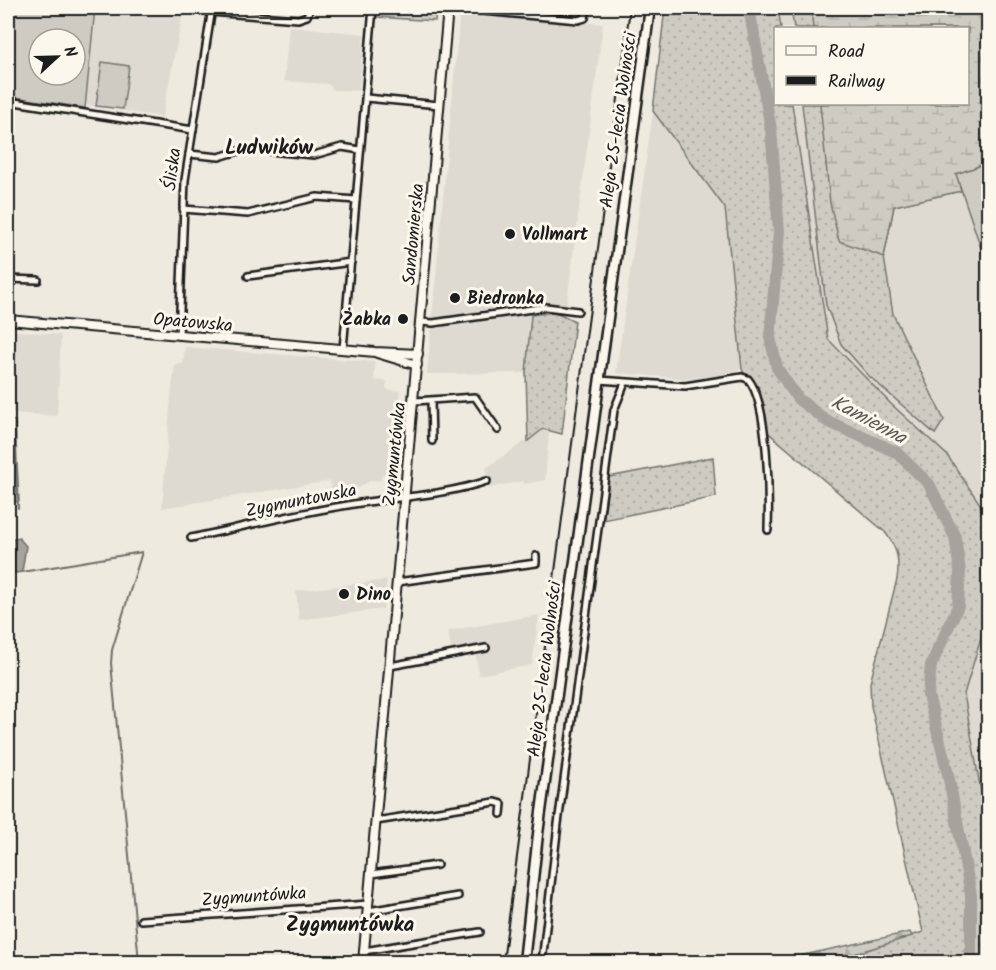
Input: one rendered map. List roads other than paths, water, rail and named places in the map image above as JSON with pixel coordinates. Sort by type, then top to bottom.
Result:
[{"type":"main road","name":"Aleja 25-lecia Wolności","points":[[524,963],[538,834],[650,8]]},
{"type":"street","points":[[211,10],[298,19],[308,16],[310,8]]},
{"type":"street","points":[[343,350],[373,8]]},
{"type":"street","points":[[450,8],[581,20],[587,15],[587,8]]},
{"type":"street","name":"Sandomierska","points":[[417,365],[439,105],[450,8]]},
{"type":"street","points":[[527,15],[528,8]]},
{"type":"street","name":"Śliska","points":[[179,336],[183,209],[211,10]]},
{"type":"street","points":[[366,98],[439,105]]},
{"type":"street","points":[[8,101],[193,130]]},
{"type":"street","points":[[189,154],[219,157],[242,150],[258,150],[314,155],[342,147],[360,150]]},
{"type":"street","points":[[183,209],[248,214],[317,197],[356,200]]},
{"type":"street","points":[[248,276],[351,262]]},
{"type":"street","points":[[8,279],[38,280]]},
{"type":"street","points":[[421,322],[433,323],[546,307],[578,311]]},
{"type":"street","name":"Opatowska","points":[[8,320],[343,350],[418,354]]},
{"type":"street","name":"Opatowska","points":[[375,352],[417,365]]},
{"type":"street","name":"Zygmuntówka","points":[[363,963],[417,365]]},
{"type":"street","points":[[599,380],[685,386],[742,377],[748,379],[755,392],[764,429],[768,530]]},
{"type":"street","points":[[542,963],[558,824],[614,410],[625,383]]},
{"type":"street","points":[[415,401],[475,397],[498,430]]},
{"type":"street","points":[[431,401],[432,441]]},
{"type":"street","name":"Zygmuntowska","points":[[191,538],[282,516],[405,498],[487,481]]},
{"type":"street","points":[[397,582],[536,563],[536,556]]},
{"type":"street","points":[[390,666],[486,648]]},
{"type":"street","points":[[376,821],[495,802],[502,804],[501,814]]},
{"type":"street","points":[[371,874],[437,865]]},
{"type":"street","points":[[368,907],[458,896]]},
{"type":"street","name":"Zygmuntówka","points":[[141,920],[368,907]]},
{"type":"street","points":[[364,951],[480,932]]},
{"type":"water","points":[[19,538],[26,546],[22,572],[8,574],[8,540]]},
{"type":"waterway","name":"Kamienna","points":[[749,8],[771,129],[779,232],[770,337],[777,368],[798,399],[827,421],[896,452],[929,484],[955,537],[960,571],[958,606],[931,665],[928,695],[948,774],[971,895],[971,962]]},
{"type":"waterway","points":[[8,441],[15,441],[18,508]]},
{"type":"waterway","points":[[22,569],[22,572],[142,552],[112,650],[111,663],[139,962]]},
{"type":"railway","points":[[503,962],[630,8]]},
{"type":"place","name":"Vollmart","points":[[510,234]]},
{"type":"place","name":"Biedronka","points":[[455,298]]},
{"type":"place","name":"Żabka","points":[[403,319]]},
{"type":"place","name":"Dino","points":[[344,594]]},
{"type":"district","name":"Ludwików","points":[[269,147]]},
{"type":"district","name":"Zygmuntówka","points":[[350,924]]}]
